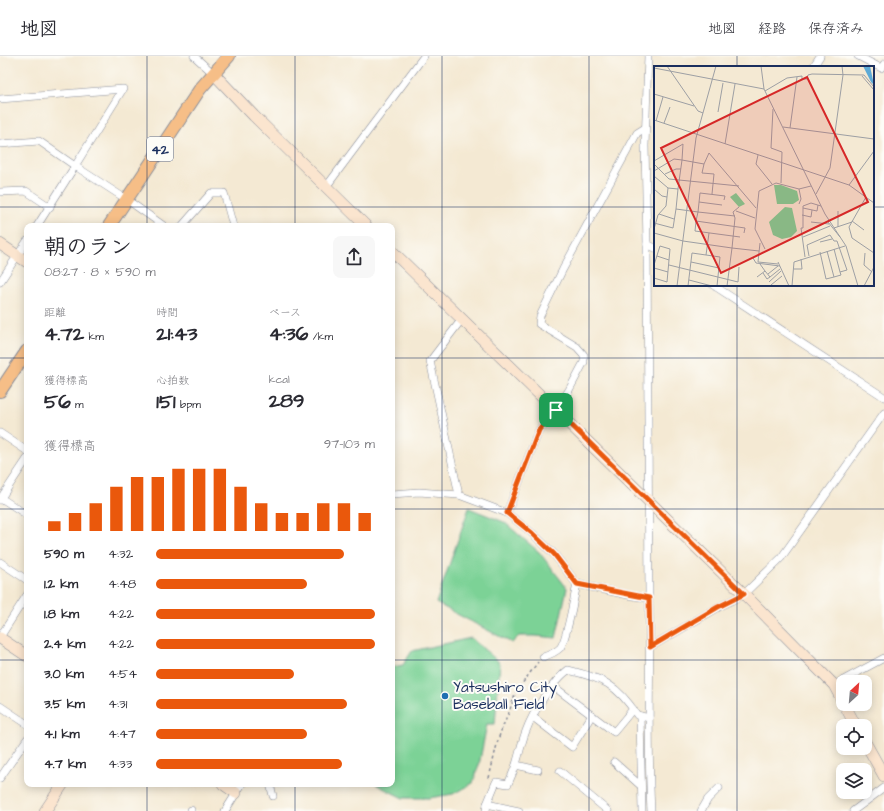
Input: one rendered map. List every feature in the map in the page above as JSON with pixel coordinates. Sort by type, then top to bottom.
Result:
[{"type":"main road","name":"42","points":[[111,223],[185,112],[229,56]]},
{"type":"main road","points":[[0,391],[24,355]]},
{"type":"street","points":[[194,56],[214,74],[254,116],[363,223]]},
{"type":"street","points":[[326,186],[424,56]]},
{"type":"street","points":[[648,56],[645,128],[650,647],[648,766],[651,811]]},
{"type":"street","points":[[814,66],[820,56]]},
{"type":"street","points":[[858,56],[881,68],[884,64]]},
{"type":"street","points":[[0,99],[123,89],[39,223]]},
{"type":"street","points":[[507,513],[539,430],[556,410],[584,362],[584,355],[577,347],[540,324],[540,316],[563,269],[637,133],[645,128]]},
{"type":"street","points":[[0,144],[39,141],[160,223]]},
{"type":"street","points":[[0,192],[26,191],[50,207]]},
{"type":"street","points":[[185,223],[211,194],[224,193],[232,223]]},
{"type":"street","points":[[0,244],[22,259],[0,282]]},
{"type":"street","points":[[647,244],[654,248]]},
{"type":"street","points":[[395,254],[744,594],[836,689]]},
{"type":"street","points":[[715,286],[884,397]]},
{"type":"street","points":[[459,495],[430,361],[462,319]]},
{"type":"street","points":[[650,647],[718,607],[744,594],[782,558],[884,413]]},
{"type":"street","points":[[0,433],[24,449]]},
{"type":"street","points":[[24,464],[1,499],[24,512]]},
{"type":"street","points":[[395,494],[426,492],[459,495],[507,513],[532,533],[554,554],[577,584],[649,598]]},
{"type":"street","points":[[0,562],[24,578]]},
{"type":"street","points":[[543,656],[552,654],[560,648],[565,638],[577,584]]},
{"type":"street","points":[[24,600],[0,638],[24,654]]},
{"type":"street","points":[[834,685],[884,658]]},
{"type":"street","points":[[519,811],[487,807],[496,782],[508,784],[516,765],[526,731],[546,694],[559,677],[568,670],[604,680],[615,688],[628,701],[637,714],[649,718]]},
{"type":"street","points":[[553,686],[614,732],[633,709]]},
{"type":"street","points":[[0,706],[24,722]]},
{"type":"street","points":[[533,717],[572,747],[592,715]]},
{"type":"street","points":[[640,716],[642,811]]},
{"type":"street","points":[[0,778],[24,743]]},
{"type":"street","points":[[872,755],[884,776]]},
{"type":"street","points":[[614,762],[642,786]]},
{"type":"street","points":[[516,765],[538,770]]},
{"type":"street","points":[[560,771],[608,811]]},
{"type":"street","points":[[45,811],[61,787]]},
{"type":"street","points":[[271,787],[273,796]]},
{"type":"street","points":[[225,811],[239,788]]},
{"type":"street","points":[[701,811],[708,798],[719,788]]},
{"type":"street","points":[[853,811],[884,788]]},
{"type":"path","points":[[488,783],[498,740],[516,692],[531,670],[543,656]]},
{"type":"green space","points":[[469,508],[504,522],[539,552],[567,588],[556,638],[519,636],[512,643],[436,603]]},
{"type":"green space","name":"Yatsushiro City Baseball Field","points":[[471,638],[500,663],[495,724],[487,724],[479,765],[473,783],[453,794],[429,798],[403,798],[381,787],[395,787],[395,666],[403,665],[412,651]]},
{"type":"place","name":"Yatsushiro City Baseball Field","points":[[445,696]]},
{"type":"route","points":[[556,410],[744,594],[718,607],[650,647],[649,598],[577,584],[554,554],[532,533],[507,513],[539,430],[556,410]]}]
